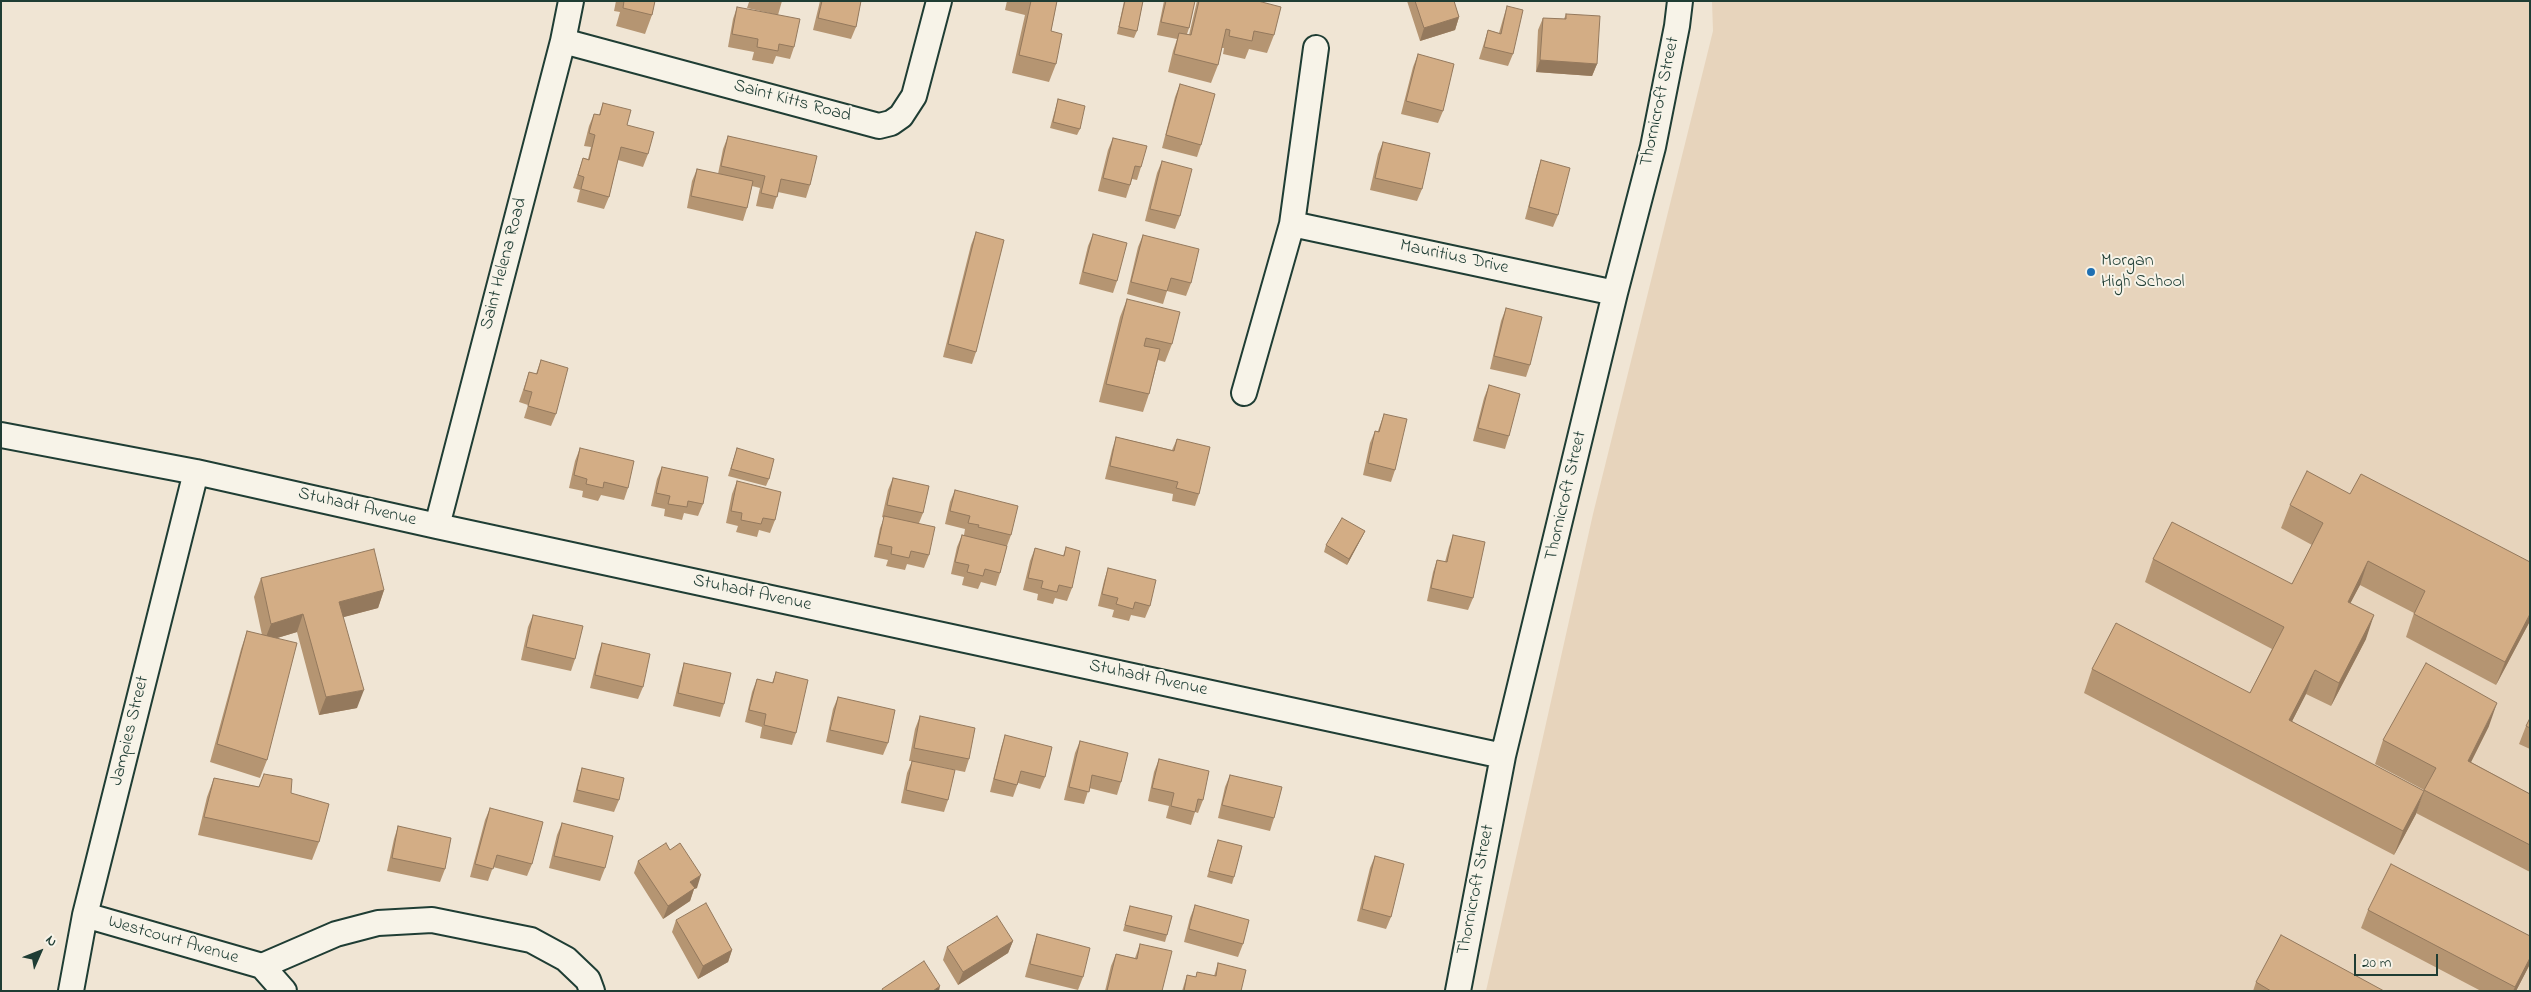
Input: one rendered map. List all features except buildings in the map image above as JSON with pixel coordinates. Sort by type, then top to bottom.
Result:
[{"type":"street","name":"Saint Helena Road","points":[[437,526],[563,41],[571,1]]},
{"type":"street","name":"Saint Kitts Road","points":[[563,41],[879,126],[891,123],[901,116],[914,96],[939,1]]},
{"type":"street","name":"Thornicroft Street","points":[[1458,991],[1503,756],[1615,293],[1653,147],[1677,26],[1680,1]]},
{"type":"street","points":[[1244,393],[1292,224],[1316,48]]},
{"type":"street","name":"Mauritius Drive","points":[[1292,224],[1615,293]]},
{"type":"street","name":"Stuhadt Avenue","points":[[1,435],[196,472],[437,526],[1503,756]]},
{"type":"street","name":"Jampies Street","points":[[71,991],[85,915],[196,472]]},
{"type":"street","name":"Westcourt Avenue","points":[[85,915],[262,966],[284,991]]},
{"type":"street","name":"Westcourt Avenue","points":[[262,966],[336,934],[378,923],[432,920],[531,940],[566,959],[588,980],[592,991]]},
{"type":"shaded area","name":"Morgan High School","points":[[1712,1],[2530,1],[2530,991],[1486,991],[1593,514],[1713,31]]},
{"type":"place","name":"Morgan High School","points":[[2091,272]]}]
